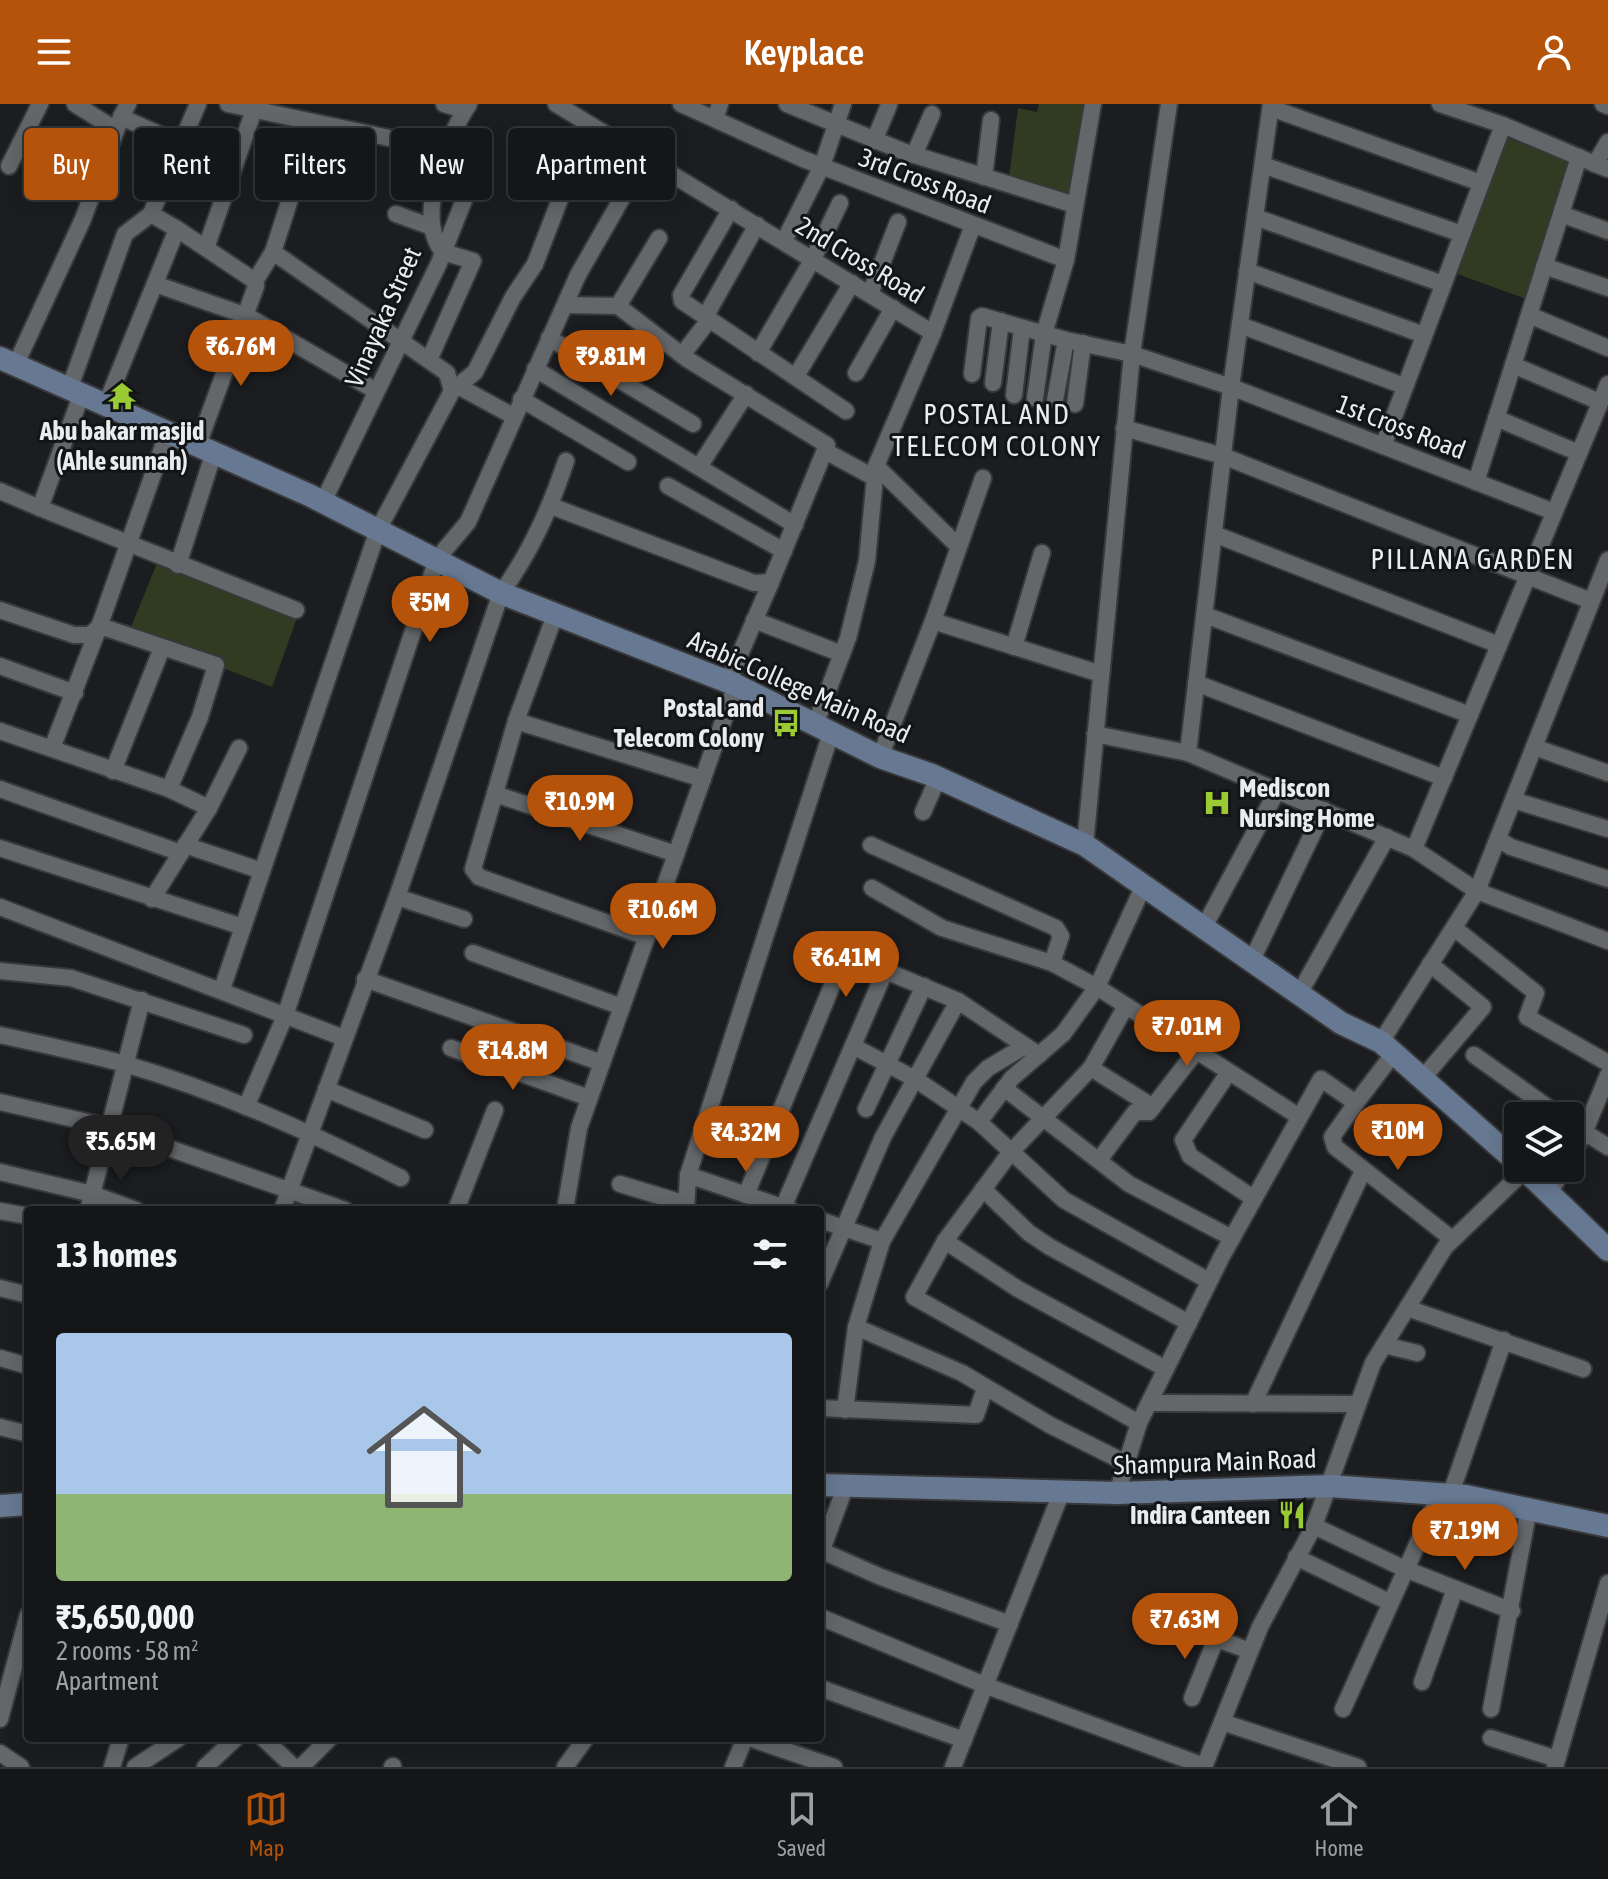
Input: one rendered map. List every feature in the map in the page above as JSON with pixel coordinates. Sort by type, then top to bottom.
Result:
[{"type":"main road","name":"Arabic College Main Road","points":[[8,361],[323,502],[501,593],[732,684],[880,757],[938,778],[1085,845],[1341,1023],[1387,1048],[1504,1151]]},
{"type":"main road","name":"Arabic College Main Road","points":[[1539,1182],[1608,1250]]},
{"type":"main road","name":"Shampura Main Road","points":[[824,1485],[1117,1493],[1330,1486],[1445,1496],[1529,1508],[1608,1526]]},
{"type":"main road","points":[[0,1506],[24,1504]]},
{"type":"street","points":[[9,166],[40,104]]},
{"type":"street","points":[[75,104],[122,117],[143,128]]},
{"type":"street","points":[[188,128],[198,104]]},
{"type":"street","points":[[228,104],[391,139]]},
{"type":"street","points":[[444,104],[466,107]]},
{"type":"street","name":"2nd Cross Road","points":[[556,104],[596,128]]},
{"type":"street","name":"3rd Cross Road","points":[[681,104],[718,112],[822,166],[1066,260]]},
{"type":"street","points":[[787,104],[874,141],[1075,205]]},
{"type":"street","points":[[784,241],[822,166],[843,104]]},
{"type":"street","points":[[1035,398],[1044,334],[1066,260],[1093,104]]},
{"type":"street","points":[[1085,845],[1132,354],[1169,104]]},
{"type":"street","points":[[1440,104],[1503,125],[1602,166],[1608,142]]},
{"type":"street","points":[[874,141],[889,105]]},
{"type":"street","points":[[1188,753],[1231,387],[1271,106],[1481,183]]},
{"type":"street","name":"Vinayaka Street","points":[[456,128],[466,107]]},
{"type":"street","points":[[239,152],[254,110]]},
{"type":"street","points":[[914,155],[932,114]]},
{"type":"street","points":[[8,361],[83,219],[122,117]]},
{"type":"street","points":[[984,177],[991,120]]},
{"type":"street","points":[[222,989],[378,530],[454,388],[475,372],[509,304],[535,264],[589,124]]},
{"type":"street","points":[[1383,446],[1503,125]]},
{"type":"street","points":[[1476,482],[1579,157]]},
{"type":"street","points":[[1263,165],[1462,234]]},
{"type":"street","name":"2nd Cross Road","points":[[675,176],[933,333]]},
{"type":"street","points":[[40,508],[125,234],[151,214],[157,200]]},
{"type":"street","points":[[206,248],[222,200]]},
{"type":"street","points":[[178,565],[206,449],[255,281],[273,252],[290,200]]},
{"type":"street","name":"Vinayaka Street","points":[[323,502],[443,252],[432,227],[433,200]]},
{"type":"street","points":[[429,360],[473,261],[443,252],[464,200]]},
{"type":"street","points":[[246,1107],[285,1016],[437,559],[468,522],[549,338],[622,200]]},
{"type":"street","points":[[758,353],[813,259],[840,203]]},
{"type":"street","points":[[731,209],[681,295],[685,305],[846,411]]},
{"type":"street","points":[[151,214],[255,281]]},
{"type":"street","points":[[396,214],[432,227]]},
{"type":"street","points":[[1561,214],[1608,231]]},
{"type":"street","points":[[1255,217],[1443,284]]},
{"type":"street","points":[[870,294],[898,222]]},
{"type":"street","points":[[682,355],[707,319],[757,225]]},
{"type":"street","points":[[686,1206],[688,1175],[823,729],[867,561],[876,472],[973,225]]},
{"type":"street","points":[[106,404],[177,229]]},
{"type":"street","points":[[618,306],[659,238]]},
{"type":"street","points":[[273,252],[447,373],[454,388],[513,416]]},
{"type":"street","points":[[1544,266],[1608,288]]},
{"type":"street","points":[[1247,271],[1424,335]]},
{"type":"street","points":[[796,376],[852,283]]},
{"type":"street","points":[[155,284],[247,316],[376,391]]},
{"type":"street","points":[[565,305],[618,306],[682,355],[824,441],[827,452],[754,620],[703,779],[579,1128],[566,1206]]},
{"type":"street","points":[[856,373],[893,308]]},
{"type":"street","points":[[1529,315],[1608,348]]},
{"type":"street","points":[[972,374],[979,318],[1001,321],[993,383]]},
{"type":"street","name":"1st Cross Road","points":[[1001,321],[1074,342],[1132,354],[1231,387],[1554,512]]},
{"type":"street","points":[[1240,325],[1404,386]]},
{"type":"street","points":[[1014,395],[1022,328]]},
{"type":"street","points":[[549,338],[693,424]]},
{"type":"street","points":[[1055,400],[1074,342]]},
{"type":"street","points":[[1074,342],[1075,404]]},
{"type":"street","points":[[1513,365],[1600,402]]},
{"type":"street","points":[[535,369],[795,525]]},
{"type":"street","points":[[1414,849],[1608,384]]},
{"type":"street","points":[[699,467],[746,394]]},
{"type":"street","points":[[521,399],[628,462]]},
{"type":"street","points":[[1496,418],[1579,453]]},
{"type":"street","points":[[1124,428],[1223,456],[1591,601]]},
{"type":"street","points":[[52,748],[75,693],[168,432]]},
{"type":"street","points":[[827,452],[876,472],[958,546]]},
{"type":"street","points":[[283,1206],[308,1131],[397,897],[501,593],[523,563],[551,506],[566,461]]},
{"type":"street","points":[[880,757],[933,621],[983,478]]},
{"type":"street","points":[[668,486],[784,551]]},
{"type":"street","points":[[0,491],[296,610]]},
{"type":"street","points":[[551,506],[754,583],[771,582]]},
{"type":"street","points":[[1214,534],[1499,645]]},
{"type":"street","points":[[1014,647],[1042,553]]},
{"type":"street","points":[[1452,1239],[1363,1171],[1332,1142],[1387,1048],[1430,964],[1477,891],[1608,560]]},
{"type":"street","points":[[0,610],[74,635],[90,635],[99,627]]},
{"type":"street","points":[[555,615],[516,721],[473,869],[479,877],[647,937]]},
{"type":"street","points":[[1205,615],[1470,715]]},
{"type":"street","points":[[754,620],[842,654]]},
{"type":"street","points":[[933,621],[1101,674]]},
{"type":"street","points":[[99,627],[216,665],[200,717],[169,789]]},
{"type":"street","points":[[113,771],[162,648]]},
{"type":"street","points":[[0,666],[75,693]]},
{"type":"street","points":[[1196,683],[1444,778]]},
{"type":"street","points":[[516,721],[703,779]]},
{"type":"street","points":[[1,734],[52,748],[169,789],[209,808]]},
{"type":"street","points":[[1095,734],[1188,753],[1414,849],[1477,891],[1608,941]]},
{"type":"street","points":[[1534,747],[1608,773]]},
{"type":"street","points":[[152,899],[209,808],[239,748]]},
{"type":"street","points":[[923,812],[938,778]]},
{"type":"street","points":[[0,789],[183,849],[262,871]]},
{"type":"street","points":[[1204,927],[1277,791]]},
{"type":"street","points":[[495,794],[676,854]]},
{"type":"street","points":[[1513,800],[1608,829]]},
{"type":"street","points":[[1252,960],[1324,810]]},
{"type":"street","points":[[1299,994],[1387,837]]},
{"type":"street","points":[[1498,839],[1511,847],[1608,879]]},
{"type":"street","points":[[871,845],[1056,928],[1061,936],[1052,963]]},
{"type":"street","points":[[0,848],[243,927]]},
{"type":"street","points":[[845,1410],[856,1327],[882,1241],[974,1082],[988,1068],[1063,1034],[1097,987],[1144,885]]},
{"type":"street","points":[[872,888],[942,928],[1052,963],[1097,987],[1298,1116]]},
{"type":"street","points":[[397,897],[464,919]]},
{"type":"street","points":[[0,907],[344,1038]]},
{"type":"street","points":[[1454,928],[1536,993],[1527,1017],[1608,1063]]},
{"type":"street","points":[[829,943],[958,1001],[1032,1050]]},
{"type":"street","points":[[473,953],[622,1007]]},
{"type":"street","points":[[746,1195],[842,956],[850,955]]},
{"type":"street","points":[[1422,1079],[1483,1007],[1430,964]]},
{"type":"street","points":[[786,1206],[886,969]]},
{"type":"street","points":[[0,971],[71,978],[244,1035]]},
{"type":"street","points":[[365,979],[602,1063]]},
{"type":"street","points":[[866,1109],[885,1063],[924,986]]},
{"type":"street","points":[[90,1202],[142,1000]]},
{"type":"street","points":[[824,1273],[883,1137],[958,1001]]},
{"type":"street","points":[[1126,1006],[1091,1068],[1010,1153],[945,1241],[914,1297],[1139,1423]]},
{"type":"street","points":[[0,1035],[125,1065],[246,1107],[308,1131],[401,1178]]},
{"type":"street","points":[[853,1046],[915,1079],[979,1122],[1064,1200],[1209,1281]]},
{"type":"street","points":[[451,1048],[589,1098]]},
{"type":"street","points":[[979,1122],[1032,1050]]},
{"type":"street","points":[[1099,1160],[1135,1112],[1146,1113],[1153,1107],[1197,1050]]},
{"type":"street","points":[[1474,1055],[1540,1102]]},
{"type":"street","points":[[1091,1068],[1153,1107]]},
{"type":"street","points":[[1229,1072],[1183,1140],[1183,1147],[1190,1156],[1253,1198]]},
{"type":"street","points":[[1608,1075],[1584,1133],[1608,1147]]},
{"type":"street","points":[[1117,1493],[1139,1423],[1209,1281],[1298,1116],[1321,1079],[1356,1103]]},
{"type":"street","points":[[1004,1088],[1045,1116],[1129,1184],[1232,1238]]},
{"type":"street","points":[[326,1089],[425,1130]]},
{"type":"street","points":[[0,1102],[109,1127],[332,1206]]},
{"type":"street","points":[[458,1206],[495,1110]]},
{"type":"street","points":[[1253,1404],[1363,1171]]},
{"type":"street","points":[[0,1172],[90,1202],[113,1206]]},
{"type":"street","points":[[688,1175],[777,1206]]},
{"type":"street","points":[[824,1619],[987,1686],[1204,1767],[1250,1651],[1314,1526],[1373,1363],[1452,1239],[1507,1182]]},
{"type":"street","points":[[1550,1192],[1556,1182]]},
{"type":"street","points":[[620,1184],[683,1206]]},
{"type":"street","points":[[983,1189],[1029,1233],[1050,1247],[1189,1323]]},
{"type":"street","points":[[0,1211],[24,1215]]},
{"type":"street","points":[[824,1221],[882,1241]]},
{"type":"street","points":[[945,1241],[1018,1289],[1166,1369]]},
{"type":"street","points":[[0,1288],[24,1294]]},
{"type":"street","points":[[1407,1308],[1583,1369]]},
{"type":"street","points":[[856,1327],[962,1373],[1126,1463]]},
{"type":"street","points":[[1343,1709],[1389,1602],[1445,1496],[1504,1340]]},
{"type":"street","points":[[1384,1345],[1417,1353]]},
{"type":"street","points":[[0,1358],[24,1365]]},
{"type":"street","points":[[824,1408],[976,1415],[985,1388]]},
{"type":"street","points":[[1151,1403],[1358,1404]]},
{"type":"street","points":[[0,1427],[24,1433]]},
{"type":"street","points":[[824,1545],[846,1485]]},
{"type":"street","points":[[953,1767],[1062,1491]]},
{"type":"street","points":[[1491,1709],[1512,1611],[1529,1508]]},
{"type":"street","points":[[1314,1526],[1405,1569],[1512,1611]]},
{"type":"street","points":[[824,1554],[1010,1624]]},
{"type":"street","points":[[1296,1557],[1389,1602]]},
{"type":"street","points":[[1491,1738],[1556,1763],[1608,1583]]},
{"type":"street","points":[[1422,1682],[1455,1589]]},
{"type":"street","points":[[1155,1616],[1250,1651]]},
{"type":"street","points":[[1192,1698],[1216,1639]]},
{"type":"street","points":[[0,1719],[24,1647]]},
{"type":"street","points":[[824,1689],[964,1740]]},
{"type":"street","points":[[1222,1722],[1358,1767]]},
{"type":"street","points":[[112,1767],[120,1742]]},
{"type":"street","points":[[135,1767],[173,1742]]},
{"type":"street","points":[[205,1767],[232,1742]]},
{"type":"street","points":[[267,1742],[294,1767]]},
{"type":"street","points":[[301,1767],[326,1742]]},
{"type":"street","points":[[565,1767],[583,1742]]},
{"type":"street","points":[[733,1767],[745,1742]]},
{"type":"street","points":[[759,1742],[834,1767]]},
{"type":"street","points":[[0,1753],[21,1767]]},
{"type":"green space","points":[[1039,104],[1085,104],[1069,197],[1009,178],[1018,108],[1037,112]]},
{"type":"green space","points":[[1501,136],[1575,163],[1526,299],[1452,272]]},
{"type":"green space","points":[[157,563],[297,618],[272,687],[129,632]]},
{"type":"place","name":"Abu bakar masjid (Ahle sunnah)","points":[[122,396]]},
{"type":"place","name":"Postal and Telecom Colony","points":[[786,723]]},
{"type":"place","name":"Mediscon Nursing Home","points":[[1217,803]]},
{"type":"place","name":"Indira Canteen","points":[[1292,1515]]},
{"type":"district","name":"POSTAL AND TELECOM COLONY","points":[[997,430]]},
{"type":"district","name":"PILLANA GARDEN","points":[[1473,559]]}]
